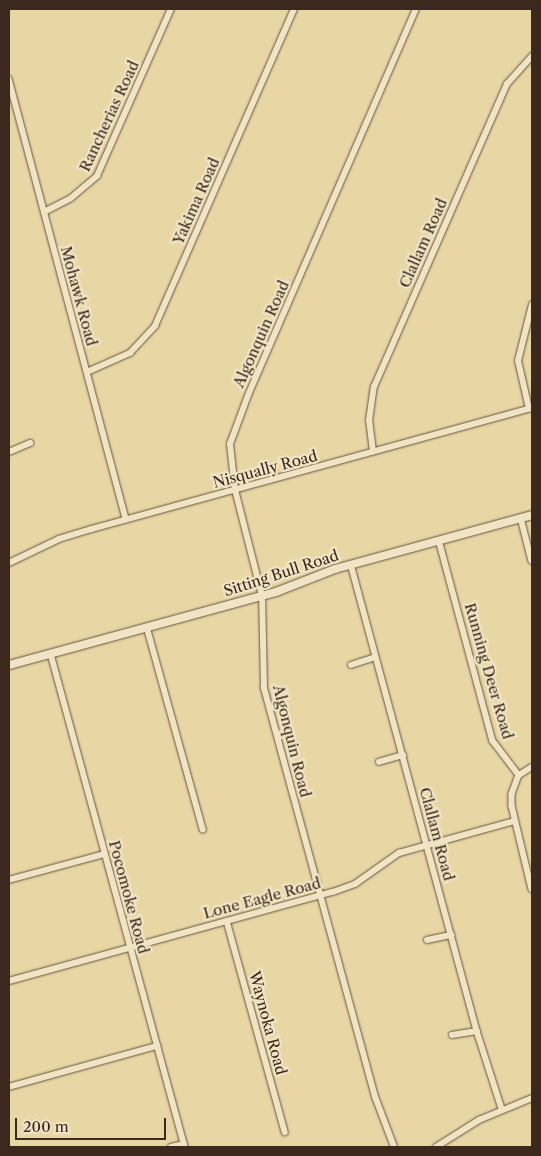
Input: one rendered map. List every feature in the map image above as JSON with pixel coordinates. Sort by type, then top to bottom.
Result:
[{"type":"street","name":"Rancherias Road","points":[[44,212],[70,198],[97,176],[171,9]]},
{"type":"street","name":"Yakima Road","points":[[87,372],[130,353],[155,326],[294,9]]},
{"type":"street","name":"Algonquin Road","points":[[394,1147],[375,1097],[264,688],[262,596],[235,490],[230,444],[249,393],[416,9]]},
{"type":"street","name":"Clallam Road","points":[[373,452],[368,421],[374,387],[507,84],[532,56]]},
{"type":"street","name":"Mohawk Road","points":[[9,79],[126,519]]},
{"type":"street","points":[[531,408],[518,361],[532,304]]},
{"type":"street","name":"Nisqually Road","points":[[9,563],[59,539],[126,519],[531,408]]},
{"type":"street","points":[[9,452],[30,443]]},
{"type":"street","name":"Sitting Bull Road","points":[[9,665],[262,596],[351,564],[532,515]]},
{"type":"street","points":[[520,518],[532,561]]},
{"type":"street","name":"Running Deer Road","points":[[438,540],[493,741],[519,775]]},
{"type":"street","name":"Clallam Road","points":[[351,564],[450,935],[477,1031],[502,1109]]},
{"type":"street","points":[[148,627],[203,829]]},
{"type":"street","name":"Pocomoke Road","points":[[51,654],[184,1145]]},
{"type":"street","points":[[351,665],[375,657]]},
{"type":"street","points":[[378,762],[403,755]]},
{"type":"street","points":[[532,767],[519,775],[512,794],[514,821],[532,889]]},
{"type":"street","name":"Lone Eagle Road","points":[[9,981],[355,884],[399,853],[514,821]]},
{"type":"street","points":[[9,880],[105,854]]},
{"type":"street","name":"Waynoka Road","points":[[227,921],[284,1132]]},
{"type":"street","points":[[427,940],[450,935]]},
{"type":"street","points":[[452,1035],[477,1031]]},
{"type":"street","points":[[9,1087],[157,1046]]},
{"type":"street","points":[[436,1147],[502,1109],[532,1098]]},
{"type":"street","points":[[171,1147],[184,1145]]}]
